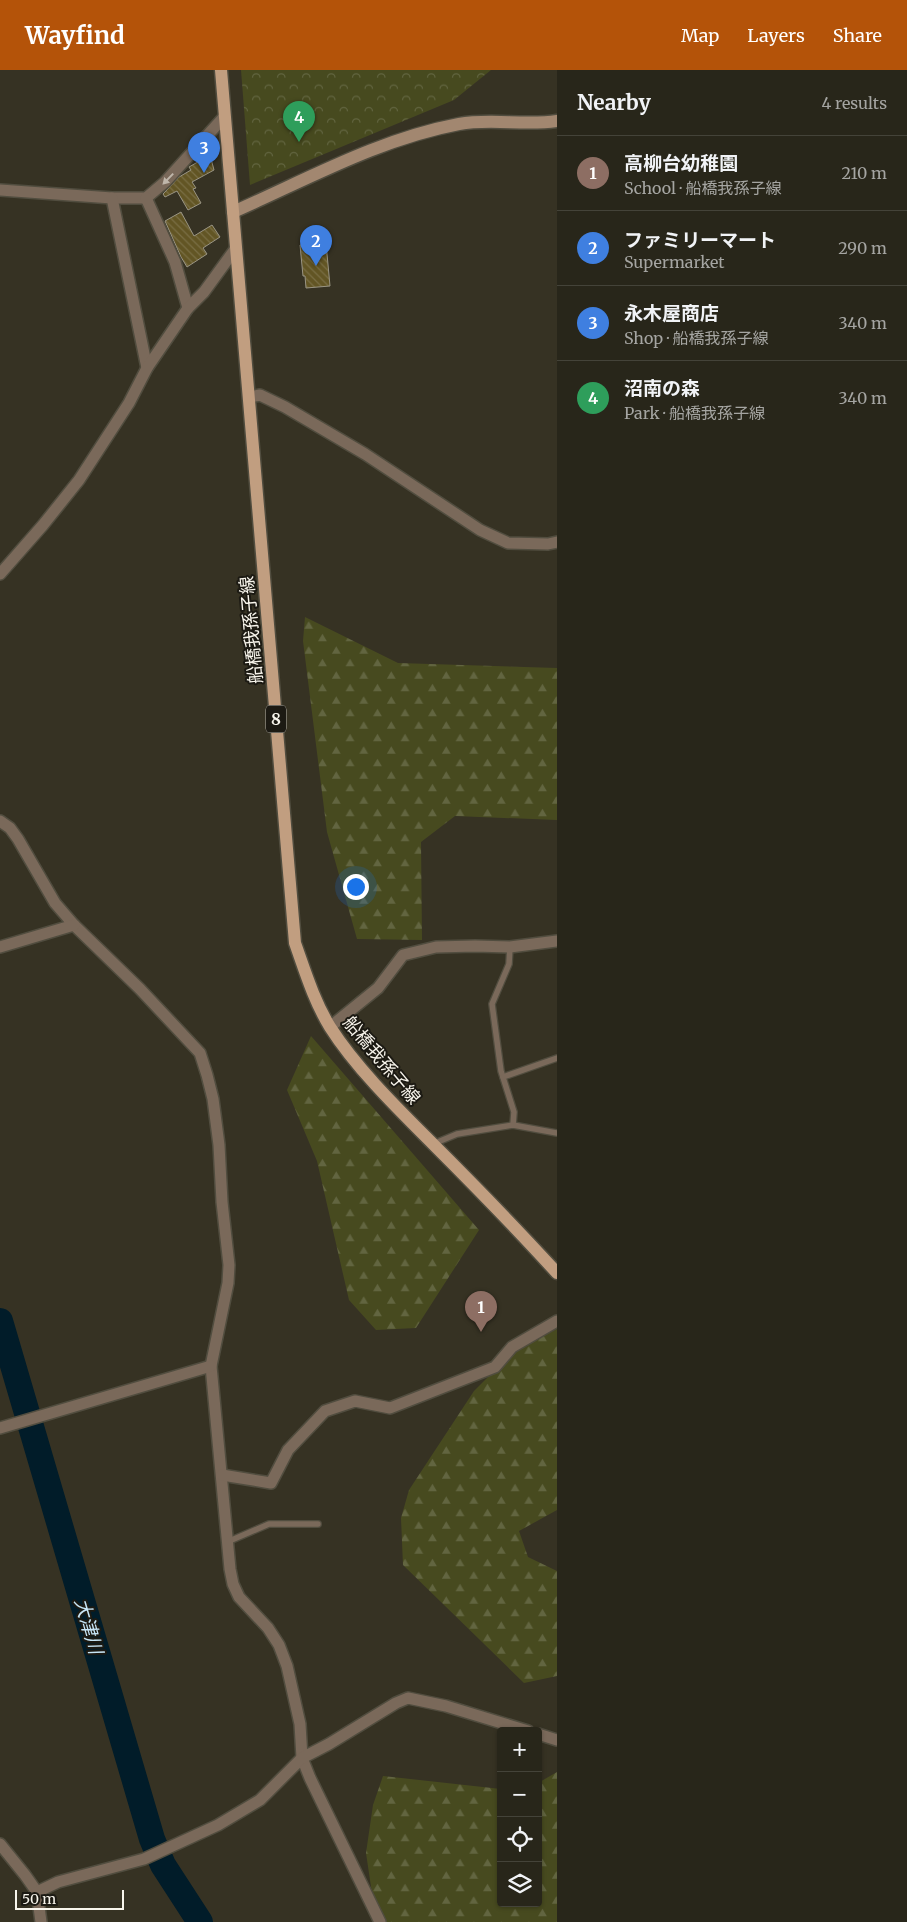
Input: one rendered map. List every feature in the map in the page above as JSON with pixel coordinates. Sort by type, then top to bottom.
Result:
[{"type":"main road","name":"船橋我孫子線","points":[[221,70],[295,943],[311,986],[330,1027],[363,1070],[557,1272]]},
{"type":"street","points":[[0,190],[112,198],[146,198],[165,182],[224,116]]},
{"type":"street","points":[[233,212],[329,168],[394,142],[459,124],[557,122]]},
{"type":"street","points":[[112,198],[147,368]]},
{"type":"street","points":[[146,198],[174,262],[188,308]]},
{"type":"street","points":[[0,574],[79,480],[129,403],[147,368],[188,308],[204,292],[236,248]]},
{"type":"street","points":[[249,397],[260,395],[293,412],[365,454],[480,530],[508,543],[548,544],[557,542]]},
{"type":"street","points":[[0,821],[10,828],[18,839],[55,903],[74,925],[140,989],[200,1053],[208,1075],[219,1145],[222,1202],[229,1265],[228,1283],[211,1366],[227,1542],[233,1584],[240,1597],[276,1639],[287,1666],[300,1724],[302,1758],[380,1922]]},
{"type":"street","points":[[0,948],[74,925]]},
{"type":"street","points":[[330,1027],[378,988],[403,955],[436,947],[475,946],[510,948],[557,941]]},
{"type":"street","points":[[222,1476],[271,1483],[288,1450],[325,1411],[355,1401],[390,1408],[399,1405],[495,1367],[512,1347],[557,1321]]},
{"type":"street","points":[[0,1428],[211,1366]]},
{"type":"street","points":[[37,1892],[58,1882],[144,1859],[218,1826],[260,1800],[302,1758],[329,1744],[396,1703],[408,1698],[446,1706],[515,1727]]},
{"type":"street","points":[[542,1735],[557,1740]]},
{"type":"street","points":[[0,1844],[26,1875],[37,1892],[40,1922]]},
{"type":"lane","points":[[510,948],[509,964],[492,1004],[503,1076],[514,1112],[513,1125]]},
{"type":"lane","points":[[503,1076],[557,1058]]},
{"type":"lane","points":[[433,1144],[457,1134],[513,1125],[557,1133]]},
{"type":"lane","points":[[227,1542],[269,1524],[318,1524]]},
{"type":"green space","points":[[241,70],[491,70],[454,100],[250,185]]},
{"type":"green space","points":[[305,617],[398,663],[557,668],[557,820],[455,816],[421,842],[422,940],[357,939],[327,832],[303,641]]},
{"type":"green space","points":[[311,1036],[479,1230],[416,1328],[376,1330],[349,1300],[317,1161],[287,1090]]},
{"type":"green space","points":[[557,1329],[557,1510],[519,1531],[528,1557],[557,1571],[557,1676],[524,1683],[403,1565],[401,1518],[409,1490],[474,1391],[515,1350]]},
{"type":"green space","points":[[557,1772],[557,1922],[382,1922],[373,1900],[366,1853],[373,1805],[383,1776],[497,1789],[497,1907],[542,1907],[542,1781]]},
{"type":"building","points":[[210,155],[214,170],[192,182],[196,188],[193,189],[201,203],[188,210],[177,191],[165,197],[163,194],[179,177],[191,170],[189,167]]},
{"type":"building","points":[[181,212],[194,236],[212,225],[220,237],[203,248],[207,254],[187,267],[165,221]]},
{"type":"building","points":[[326,243],[330,286],[306,288],[300,245]]},
{"type":"waterway","name":"大津川","points":[[0,1321],[152,1839],[163,1865],[200,1922]]},
{"type":"place","name":"沼南の森","points":[[299,142]]},
{"type":"place","name":"永木屋商店","points":[[204,173]]},
{"type":"place","name":"ファミリーマート","points":[[316,266]]},
{"type":"place","name":"高柳台幼稚園","points":[[481,1332]]}]
